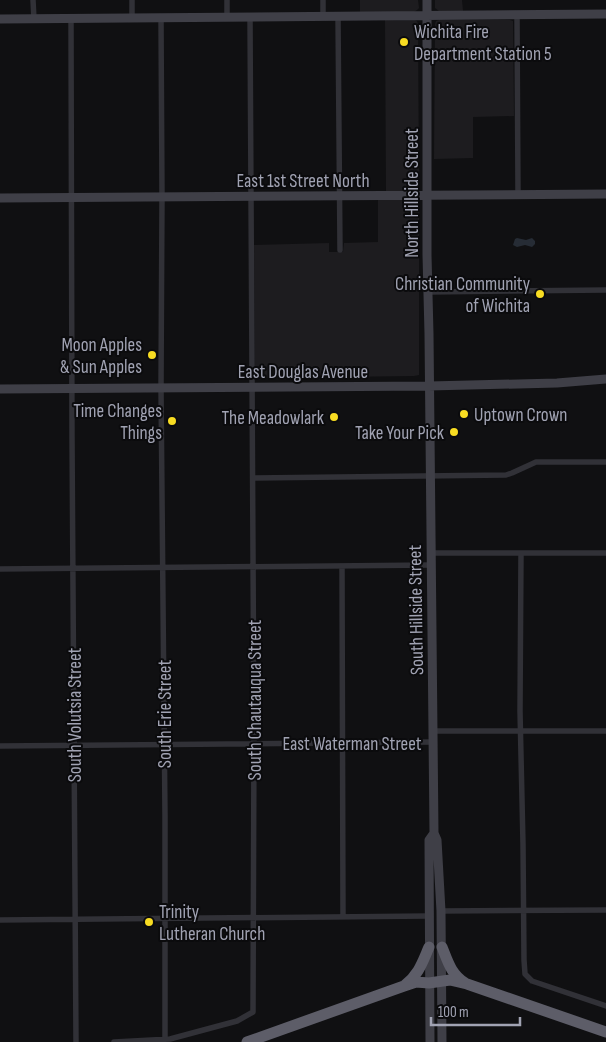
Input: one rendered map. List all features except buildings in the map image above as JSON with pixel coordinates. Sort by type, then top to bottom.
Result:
[{"type":"highway","points":[[404,986],[413,979],[419,970],[429,947]]},
{"type":"highway","points":[[442,947],[452,970],[458,978],[467,984]]},
{"type":"highway","points":[[247,1042],[416,982],[429,983],[450,980],[467,984],[606,1032]]},
{"type":"main road","name":"North Hillside Street","points":[[427,0],[429,386]]},
{"type":"main road","points":[[0,19],[606,14]]},
{"type":"main road","name":"East 1st Street North","points":[[0,198],[606,194]]},
{"type":"main road","name":"East Douglas Avenue","points":[[0,389],[429,386],[557,383],[606,379]]},
{"type":"main road","name":"South Hillside Street","points":[[429,386],[434,833],[437,840],[441,911],[442,1042]]},
{"type":"main road","name":"South Hillside Street","points":[[430,1042],[429,840],[434,833]]},
{"type":"street","points":[[33,0],[34,19]]},
{"type":"street","points":[[132,0],[132,18]]},
{"type":"street","points":[[226,0],[227,17]]},
{"type":"street","points":[[322,0],[323,16]]},
{"type":"street","points":[[517,15],[518,194]]},
{"type":"street","points":[[338,16],[340,250]]},
{"type":"street","name":"South Chautauqua Street","points":[[165,1040],[237,1021],[253,1012],[254,743],[250,17]]},
{"type":"street","name":"South Volutsia Street","points":[[71,18],[76,1042]]},
{"type":"street","name":"South Erie Street","points":[[161,18],[165,1040]]},
{"type":"street","points":[[428,292],[606,290]]},
{"type":"street","points":[[253,478],[506,474],[536,462],[606,462]]},
{"type":"street","points":[[431,553],[606,553]]},
{"type":"street","points":[[520,553],[525,974],[532,981],[606,1006]]},
{"type":"street","points":[[0,569],[431,565]]},
{"type":"street","points":[[342,566],[343,917]]},
{"type":"street","name":"East Waterman Street","points":[[433,731],[606,731]]},
{"type":"street","name":"East Waterman Street","points":[[0,746],[433,742]]},
{"type":"street","points":[[441,911],[606,910]]},
{"type":"street","points":[[0,920],[428,916]]},
{"type":"street","points":[[114,1042],[165,1040]]},
{"type":"shaded area","points":[[360,0],[418,0],[419,8],[414,12],[360,12]]},
{"type":"shaded area","points":[[435,0],[462,0],[463,11],[439,11],[435,8]]},
{"type":"shaded area","points":[[385,20],[415,20],[418,24],[419,186],[416,191],[386,192]]},
{"type":"shaded area","points":[[439,20],[513,21],[514,116],[473,117],[473,158],[434,159],[435,24]]},
{"type":"shaded area","points":[[378,200],[417,200],[419,206],[419,375],[256,378],[254,245],[329,243],[329,252],[343,252],[344,243],[378,242]]},
{"type":"shaded area","points":[[517,238],[526,240],[532,238],[535,244],[532,247],[525,245],[517,247],[513,245]]},
{"type":"place","name":"Wichita Fire Department Station 5","points":[[404,42]]},
{"type":"place","name":"Christian Community of Wichita","points":[[540,294]]},
{"type":"place","name":"Moon Apples & Sun Apples","points":[[152,355]]},
{"type":"place","name":"Uptown Crown","points":[[464,414]]},
{"type":"place","name":"The Meadowlark","points":[[334,417]]},
{"type":"place","name":"Time Changes Things","points":[[172,421]]},
{"type":"place","name":"Take Your Pick","points":[[454,432]]},
{"type":"place","name":"Trinity Lutheran Church","points":[[149,922]]}]
